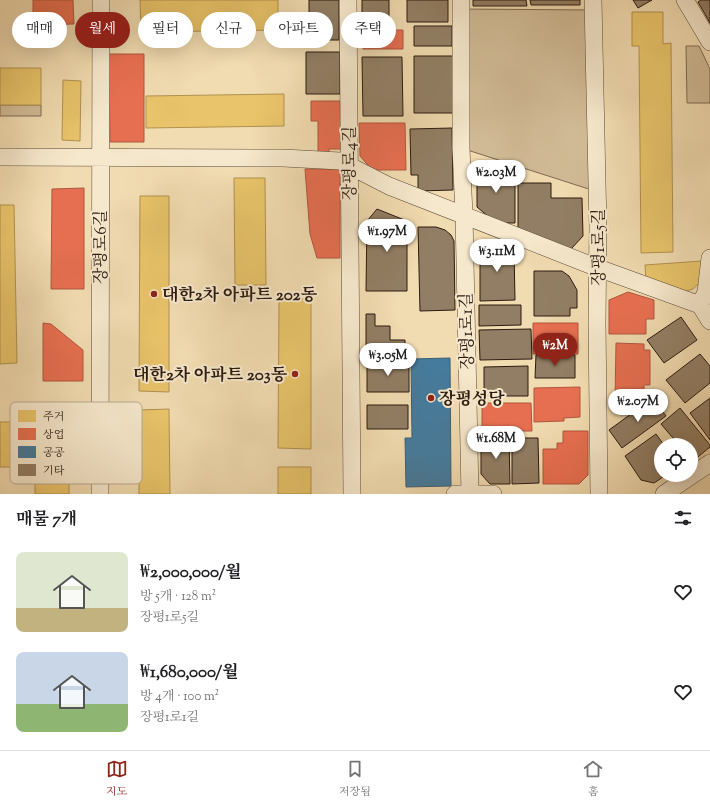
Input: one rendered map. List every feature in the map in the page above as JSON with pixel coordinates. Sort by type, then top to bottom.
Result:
[{"type":"street","name":"장평로6길","points":[[100,402],[101,0]]},
{"type":"street","name":"장평로4길","points":[[348,0],[352,494]]},
{"type":"street","name":"장평1로1길","points":[[461,0],[461,148],[464,215],[470,494]]},
{"type":"street","name":"장평1로5길","points":[[593,0],[598,220],[597,323],[599,494]]},
{"type":"street","points":[[685,0],[710,42]]},
{"type":"street","points":[[0,157],[283,158],[340,161],[390,186],[598,268],[700,305],[710,321]]},
{"type":"street","points":[[700,305],[706,292],[710,258]]},
{"type":"street","points":[[664,494],[710,463]]},
{"type":"street","name":"장평로6길","points":[[100,484],[100,494]]},
{"type":"street","points":[[455,494],[493,494]]},
{"type":"shaded area","points":[[461,9],[594,10],[598,192],[461,148]]},
{"type":"shaded area","points":[[686,46],[699,46],[710,69],[710,103],[687,103]]},
{"type":"shaded area","points":[[0,105],[41,105],[41,116],[0,116]]},
{"type":"building: 주거","points":[[140,0],[278,0],[278,12],[264,12],[264,30],[256,30],[256,12],[201,12],[201,31],[193,31],[193,12],[140,12]]},
{"type":"building: 주거","points":[[632,12],[663,12],[663,44],[671,43],[673,252],[641,253],[639,46],[632,46]]},
{"type":"building: 주거","points":[[0,68],[41,68],[41,105],[0,105]]},
{"type":"building: 주거","points":[[63,80],[81,81],[80,141],[62,140]]},
{"type":"building: 주거","points":[[284,94],[284,126],[146,128],[146,96]]},
{"type":"building: 주거","points":[[234,178],[265,178],[266,285],[235,285]]},
{"type":"building: 주거","name":"대한2차 아파트 202동","points":[[140,196],[169,196],[169,392],[139,391]]},
{"type":"building: 주거","points":[[0,205],[14,205],[17,363],[0,364]]},
{"type":"building: 주거","points":[[702,261],[699,283],[693,289],[683,292],[646,280],[645,265]]},
{"type":"building: 주거","name":"대한2차 아파트 203동","points":[[279,298],[311,299],[311,449],[278,448]]},
{"type":"building: 주거","points":[[169,409],[170,494],[139,494],[139,484],[142,484],[142,410]]},
{"type":"building: 주거","points":[[0,422],[10,422],[10,467],[0,467]]},
{"type":"building: 주거","points":[[278,467],[311,467],[311,494],[278,494]]},
{"type":"building: 주거","points":[[35,484],[69,484],[69,494],[35,494]]},
{"type":"building: 상업","points":[[33,0],[73,0],[74,24],[67,24],[67,12],[33,12]]},
{"type":"building: 상업","points":[[396,30],[403,30],[403,49],[363,49],[396,48]]},
{"type":"building: 상업","points":[[109,54],[144,54],[144,142],[110,142]]},
{"type":"building: 상업","points":[[311,101],[340,101],[341,149],[329,149],[329,154],[318,154],[318,121],[311,121]]},
{"type":"building: 상업","points":[[359,123],[405,123],[406,170],[372,170],[360,156]]},
{"type":"building: 상업","points":[[305,169],[340,169],[340,258],[317,258],[310,234]]},
{"type":"building: 상업","points":[[84,188],[84,289],[51,289],[52,189]]},
{"type":"building: 상업","points":[[628,292],[654,300],[654,319],[646,319],[646,334],[609,334],[609,300]]},
{"type":"building: 상업","points":[[43,323],[51,324],[83,350],[83,381],[43,381]]},
{"type":"building: 상업","points":[[533,323],[578,323],[578,354],[533,354]]},
{"type":"building: 상업","points":[[616,343],[644,344],[644,350],[650,350],[650,385],[644,385],[644,402],[615,401]]},
{"type":"building: 상업","points":[[580,387],[580,417],[564,418],[564,421],[534,422],[534,388]]},
{"type":"building: 상업","points":[[482,403],[531,403],[532,431],[482,431]]},
{"type":"building: 상업","points":[[563,431],[588,431],[588,475],[579,484],[543,484],[543,449],[557,449],[557,443],[563,443]]},
{"type":"building: 공공","name":"장평성당","points":[[450,358],[451,486],[406,487],[405,438],[412,438],[411,359]]},
{"type":"building: 기타","points":[[309,0],[339,0],[339,40],[333,40],[333,12],[309,12]]},
{"type":"building: 기타","points":[[362,0],[389,0],[389,12],[362,12]]},
{"type":"building: 기타","points":[[407,0],[448,0],[448,22],[407,22]]},
{"type":"building: 기타","points":[[473,0],[526,0],[527,6],[473,6]]},
{"type":"building: 기타","points":[[530,0],[580,0],[580,5],[531,5]]},
{"type":"building: 기타","points":[[633,0],[652,0],[638,8]]},
{"type":"building: 기타","points":[[701,0],[710,0],[710,23],[698,2]]},
{"type":"building: 기타","points":[[414,26],[452,26],[452,46],[414,46]]},
{"type":"building: 기타","points":[[306,52],[340,52],[340,94],[306,94]]},
{"type":"building: 기타","points":[[414,56],[454,56],[454,113],[414,113]]},
{"type":"building: 기타","points":[[362,57],[402,57],[403,116],[363,116]]},
{"type":"building: 기타","points":[[452,128],[453,190],[418,191],[418,175],[411,175],[410,129]]},
{"type":"building: 기타","points":[[495,164],[495,172],[515,172],[515,223],[502,223],[490,218],[477,207],[477,165]]},
{"type":"building: 기타","points":[[518,183],[551,183],[551,198],[582,198],[583,236],[571,249],[518,230]]},
{"type":"building: 기타","points":[[377,209],[407,221],[407,291],[366,291],[367,221]]},
{"type":"building: 기타","points":[[418,227],[436,227],[445,230],[451,235],[454,241],[455,310],[420,311]]},
{"type":"building: 기타","points":[[486,242],[494,242],[514,251],[515,300],[480,301],[480,250]]},
{"type":"building: 기타","points":[[534,271],[562,271],[569,276],[577,290],[577,308],[570,308],[570,316],[534,316]]},
{"type":"building: 기타","points":[[479,305],[521,305],[521,325],[479,326]]},
{"type":"building: 기타","points":[[366,314],[375,314],[375,326],[390,326],[390,340],[405,340],[405,351],[366,351]]},
{"type":"building: 기타","points":[[681,317],[697,340],[664,363],[647,340]]},
{"type":"building: 기타","points":[[531,329],[532,359],[480,360],[479,330]]},
{"type":"building: 기타","points":[[700,354],[710,366],[710,383],[685,403],[666,380]]},
{"type":"building: 기타","points":[[536,355],[575,355],[575,378],[535,378]]},
{"type":"building: 기타","points":[[409,362],[409,392],[367,392],[367,363]]},
{"type":"building: 기타","points":[[528,366],[528,396],[484,396],[484,367]]},
{"type":"building: 기타","points":[[653,398],[666,416],[622,448],[609,430]]},
{"type":"building: 기타","points":[[710,398],[710,440],[690,413]]},
{"type":"building: 기타","points":[[367,405],[408,405],[408,429],[367,429]]},
{"type":"building: 기타","points":[[680,408],[710,445],[710,447],[698,457],[698,438],[673,438],[661,424]]},
{"type":"building: 기타","points":[[656,434],[659,438],[654,438],[654,482],[656,482],[654,483],[641,480],[625,456]]},
{"type":"building: 기타","points":[[481,438],[509,438],[510,484],[490,484],[481,474]]},
{"type":"building: 기타","points":[[512,438],[538,438],[539,483],[512,484]]},
{"type":"place","name":"대한2차 아파트 202동","points":[[154,294]]},
{"type":"place","name":"대한2차 아파트 203동","points":[[295,374]]},
{"type":"place","name":"장평성당","points":[[431,398]]}]
